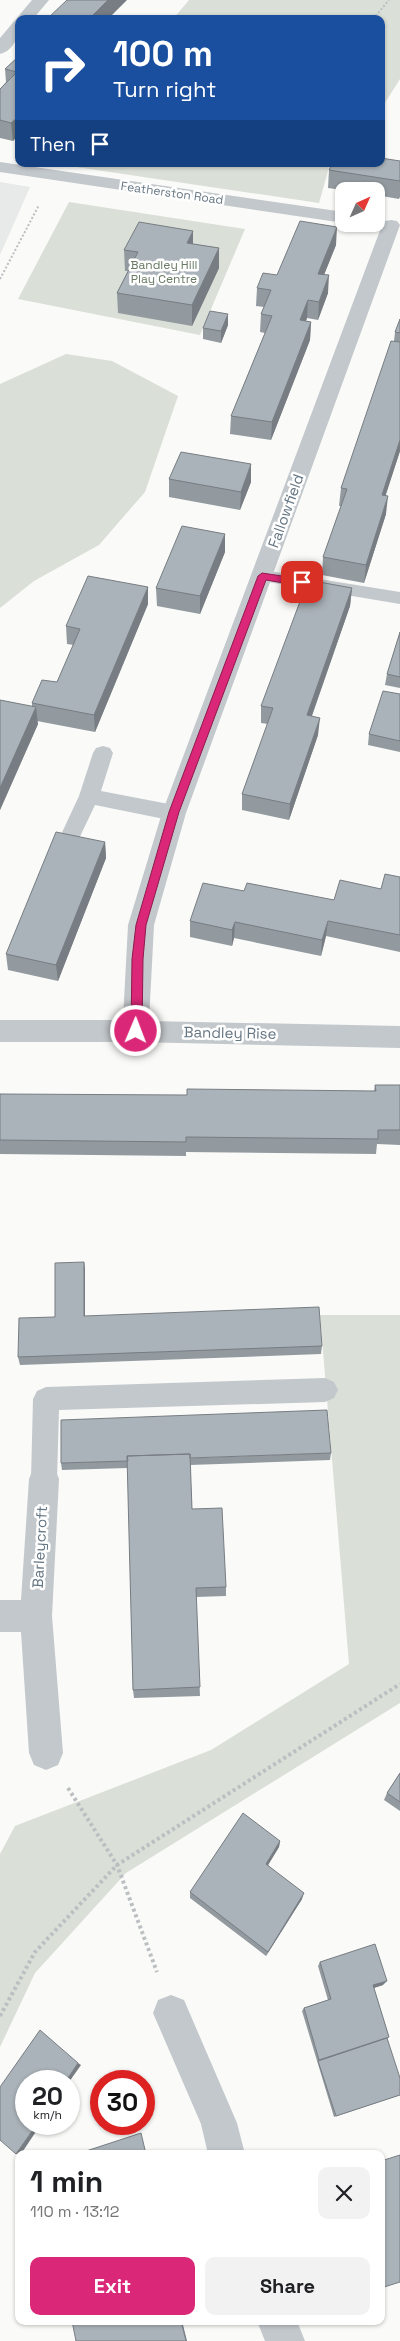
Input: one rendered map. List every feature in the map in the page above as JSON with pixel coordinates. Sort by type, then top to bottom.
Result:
[{"type":"street","points":[[26,15],[34,1]]},
{"type":"street","points":[[0,49],[15,30]]},
{"type":"street","name":"Featherston Road","points":[[0,167],[335,217]]},
{"type":"street","name":"Fallowfield","points":[[136,1031],[141,925],[174,812],[389,225]]},
{"type":"street","name":"Bandley Rise","points":[[0,1031],[136,1031],[400,1037]]},
{"type":"street","name":"Barleycroft","points":[[44,1478],[36,1616],[46,1753]]},
{"type":"street","points":[[0,1616],[36,1616]]},
{"type":"street","points":[[172,2013],[219,2122],[226,2150]]},
{"type":"street","points":[[278,2325],[286,2341]]},
{"type":"lane","points":[[262,576],[400,598]]},
{"type":"lane","points":[[68,841],[89,796],[103,753]]},
{"type":"lane","points":[[89,796],[174,812]]},
{"type":"lane","points":[[44,1478],[46,1399],[325,1390]]},
{"type":"path","points":[[376,15],[389,0]]},
{"type":"path","points":[[0,279],[54,176]]},
{"type":"path","points":[[0,2016],[35,1952],[117,1865],[400,1684]]},
{"type":"path","points":[[46,1753],[117,1865],[172,2013]]},
{"type":"shaded area","points":[[0,182],[30,187],[0,255]]},
{"type":"green space","points":[[189,0],[400,0],[400,79],[385,103],[385,15],[176,15]]},
{"type":"green space","points":[[76,167],[329,167],[319,203]]},
{"type":"green space","name":"Bandley Hill Play Centre","points":[[69,202],[245,229],[200,335],[18,299]]},
{"type":"green space","points":[[66,354],[112,361],[178,396],[145,492],[99,545],[34,581],[0,608],[0,384]]},
{"type":"green space","points":[[320,1315],[400,1315],[400,1703],[126,1873],[35,1973],[0,2047],[0,1854],[15,1826],[211,1750],[349,1664]]},
{"type":"building","points":[[67,0],[108,0],[93,15],[51,15]]},
{"type":"building","points":[[15,60],[15,72],[5,69]]},
{"type":"building","points":[[15,74],[15,120],[11,123],[0,120],[0,89]]},
{"type":"building","points":[[385,159],[400,161],[400,181],[329,170],[330,167],[385,167]]},
{"type":"building","points":[[300,221],[335,227],[335,232],[318,274],[329,275],[319,302],[308,300],[300,320],[311,322],[272,422],[231,416],[272,316],[261,314],[271,290],[257,288],[263,273],[277,275]]},
{"type":"building","points":[[139,222],[193,231],[187,243],[219,248],[192,305],[117,293],[138,252],[124,250]]},
{"type":"building","points":[[210,311],[228,314],[221,331],[203,328]]},
{"type":"building","points":[[400,319],[400,333],[395,332]]},
{"type":"building","points":[[391,341],[400,342],[400,440],[382,495],[388,496],[366,565],[323,557],[347,489],[341,488]]},
{"type":"building","points":[[181,452],[251,464],[241,492],[169,479]]},
{"type":"building","points":[[182,526],[225,534],[200,596],[156,588]]},
{"type":"building","points":[[88,576],[148,587],[94,715],[32,703],[42,680],[57,682],[80,629],[66,626]]},
{"type":"building","points":[[308,580],[352,588],[307,715],[320,718],[290,804],[242,794],[273,708],[261,706]]},
{"type":"building","points":[[400,632],[400,677],[387,674]]},
{"type":"building","points":[[383,691],[400,694],[400,741],[369,734]]},
{"type":"building","points":[[0,700],[36,707],[0,788]]},
{"type":"building","points":[[56,832],[105,842],[56,965],[6,954]]},
{"type":"building","points":[[385,874],[400,877],[400,935],[328,921],[322,940],[235,922],[232,930],[190,921],[203,883],[244,891],[247,883],[334,900],[340,880],[381,889]]},
{"type":"building","points":[[375,1085],[400,1085],[400,1130],[378,1130],[378,1139],[186,1137],[186,1142],[0,1140],[0,1094],[187,1095],[187,1089],[376,1091]]},
{"type":"building","points":[[84,1262],[84,1316],[319,1307],[322,1346],[18,1357],[19,1318],[55,1317],[55,1263]]},
{"type":"building","points":[[327,1410],[331,1453],[190,1458],[190,1454],[127,1456],[128,1461],[61,1463],[61,1420]]},
{"type":"building","points":[[190,1454],[192,1509],[222,1508],[226,1587],[196,1588],[200,1687],[133,1690],[127,1456]]},
{"type":"building","points":[[400,1773],[400,1802],[387,1793]]},
{"type":"building","points":[[243,1813],[280,1841],[266,1864],[304,1893],[268,1952],[190,1892]]},
{"type":"building","points":[[375,1944],[387,1981],[373,1985],[389,2037],[319,2060],[304,2008],[331,1999],[320,1962]]},
{"type":"building","points":[[40,2030],[78,2063],[73,2070],[15,2070],[15,2135],[29,2135],[19,2150],[15,2150],[15,2153],[0,2140],[0,2087]]},
{"type":"building","points":[[387,2038],[400,2078],[400,2095],[336,2116],[318,2061]]},
{"type":"building","points":[[135,2135],[141,2135],[145,2150],[89,2150]]},
{"type":"building","points":[[400,2155],[400,2282],[385,2287],[385,2160]]},
{"type":"building","points":[[73,2325],[182,2325],[186,2341],[76,2341]]},
{"type":"route","points":[[136,1031],[141,925],[174,812],[262,576],[302,582]]}]
